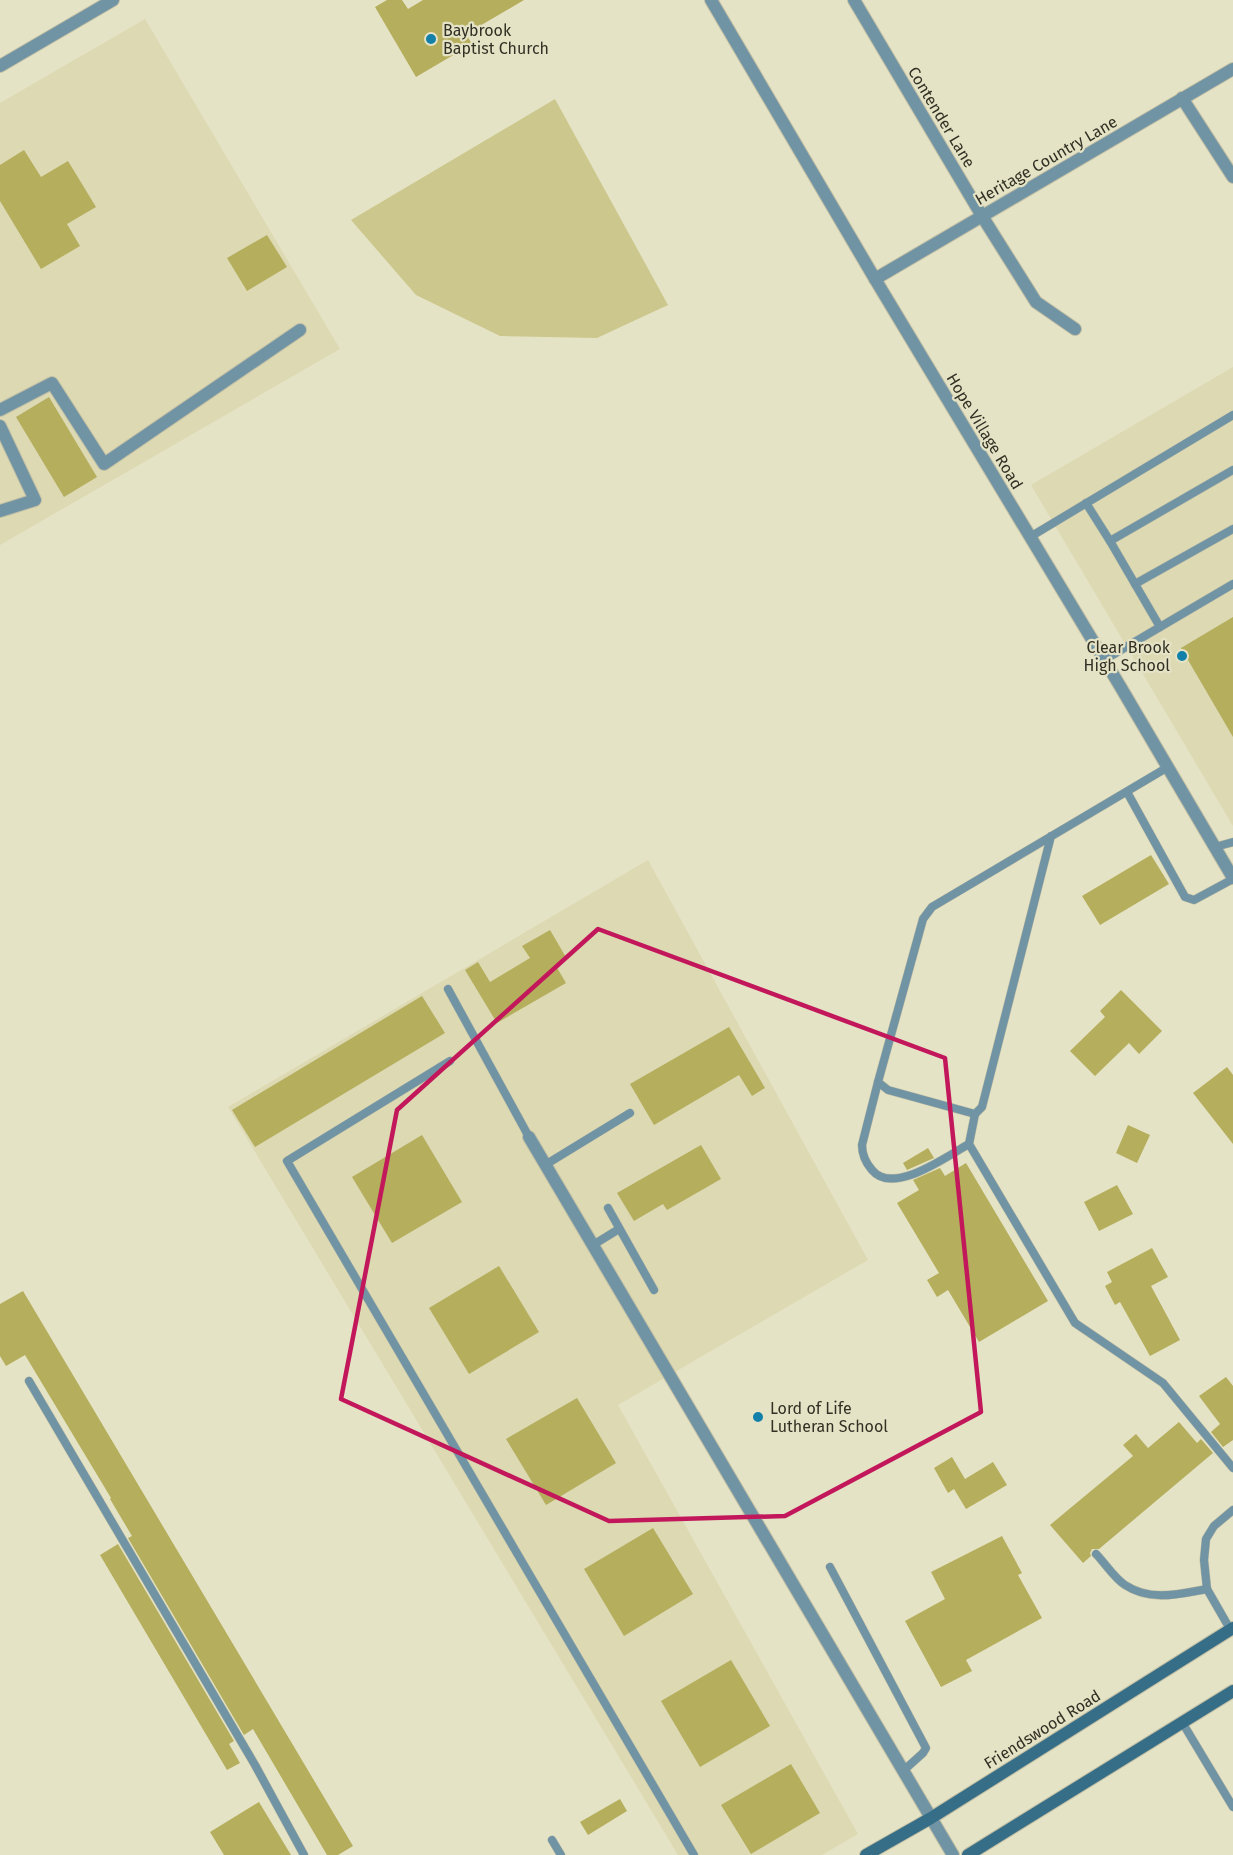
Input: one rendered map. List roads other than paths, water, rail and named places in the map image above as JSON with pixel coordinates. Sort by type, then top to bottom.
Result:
[{"type":"main road","name":"Friendswood Road","points":[[866,1855],[931,1818],[1232,1628]]},
{"type":"main road","points":[[968,1855],[1233,1691]]},
{"type":"street","points":[[0,66],[114,0]]},
{"type":"street","name":"Hope Village Road","points":[[711,0],[1233,878]]},
{"type":"street","name":"Contender Lane","points":[[854,0],[982,216],[1036,302],[1075,329]]},
{"type":"street","name":"Heritage Country Lane","points":[[875,279],[1233,69]]},
{"type":"street","points":[[1182,98],[1233,177]]},
{"type":"street","points":[[0,410],[52,382],[104,464],[300,330]]},
{"type":"street","points":[[0,426],[35,500],[0,511]]},
{"type":"street","points":[[529,1137],[953,1855]]},
{"type":"lane","points":[[1030,537],[1233,415]]},
{"type":"lane","points":[[1110,541],[1233,470]]},
{"type":"lane","points":[[1086,503],[1160,627]]},
{"type":"lane","points":[[1135,584],[1233,529]]},
{"type":"lane","points":[[1104,660],[1233,584]]},
{"type":"lane","points":[[969,1144],[909,1176],[897,1179],[884,1179],[874,1174],[862,1155],[862,1145],[878,1082],[923,919],[932,907],[1168,767]]},
{"type":"lane","points":[[1127,792],[1185,897],[1194,900],[1233,878]]},
{"type":"lane","points":[[1052,836],[982,1107],[975,1114],[969,1144],[1075,1323],[1163,1383],[1233,1468]]},
{"type":"lane","points":[[1215,847],[1233,842]]},
{"type":"lane","points":[[448,988],[529,1137]]},
{"type":"lane","points":[[450,1061],[286,1161],[694,1855]]},
{"type":"lane","points":[[878,1082],[888,1090],[975,1114]]},
{"type":"lane","points":[[545,1165],[630,1113]]},
{"type":"lane","points":[[608,1208],[654,1290]]},
{"type":"lane","points":[[593,1245],[619,1229]]},
{"type":"lane","points":[[29,1381],[255,1765],[304,1855]]},
{"type":"lane","points":[[1232,1628],[1207,1589],[1204,1560],[1206,1539],[1214,1526],[1233,1510]]},
{"type":"lane","points":[[1096,1554],[1123,1585],[1139,1592],[1161,1597],[1207,1589]]},
{"type":"lane","points":[[830,1567],[926,1748],[923,1754],[903,1771]]},
{"type":"lane","points":[[1182,1722],[1233,1807]]},
{"type":"lane","points":[[552,1840],[561,1855]]},
{"type":"place","name":"Baybrook Baptist Church","points":[[431,39]]},
{"type":"place","name":"Clear Brook High School","points":[[1182,656]]},
{"type":"place","name":"Lord of Life Lutheran School","points":[[758,1417]]}]
